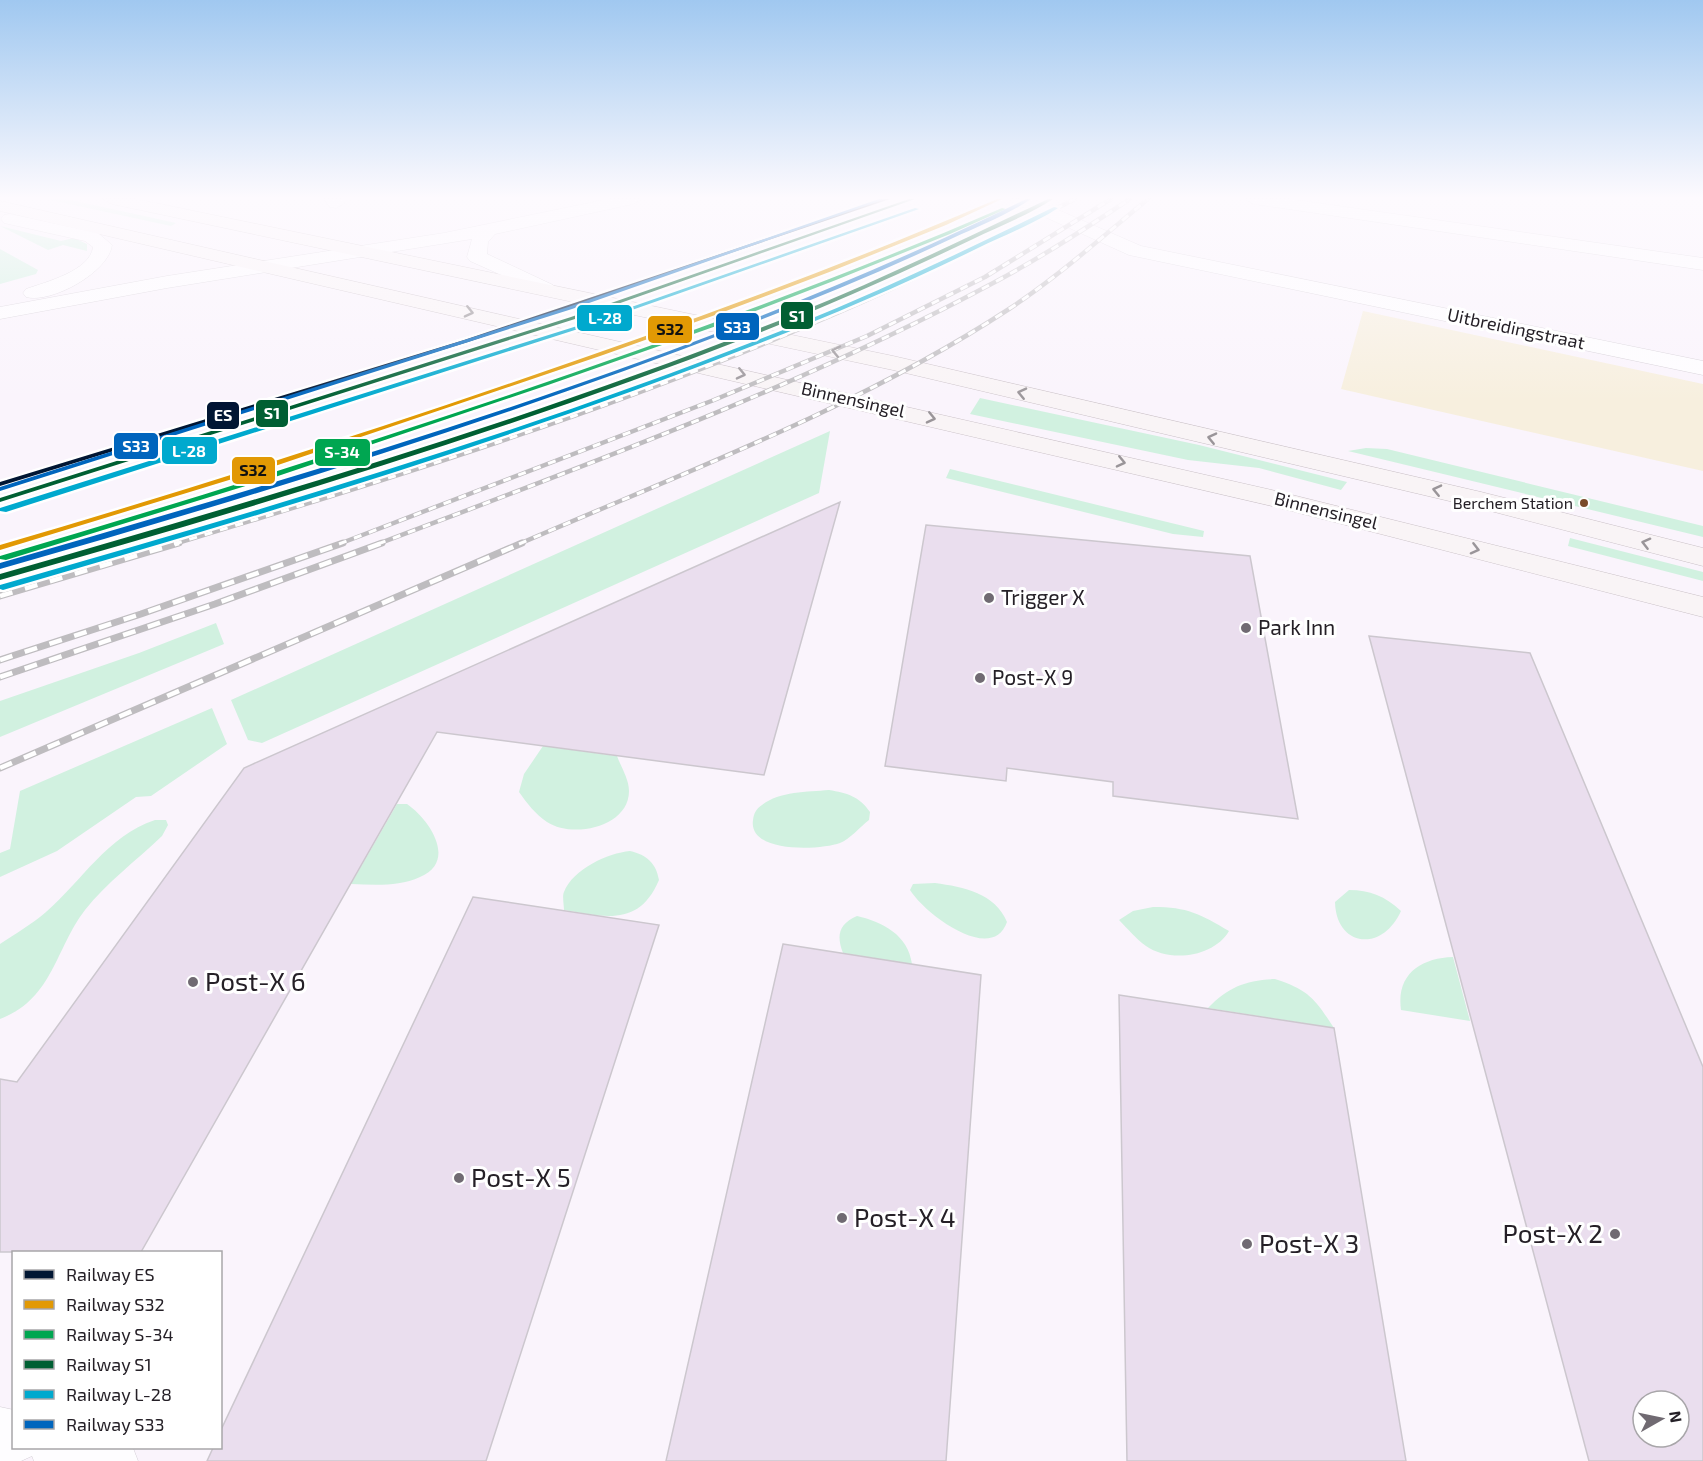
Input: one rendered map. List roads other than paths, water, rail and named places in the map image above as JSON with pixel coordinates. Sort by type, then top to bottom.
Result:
[{"type":"main road","name":"Binnensingel","points":[[274,267],[1264,496],[1703,608]]},
{"type":"main road","points":[[437,267],[904,365],[1481,500],[1703,557]]},
{"type":"street","points":[[33,293],[90,267]]},
{"type":"street","points":[[0,300],[174,267]]},
{"type":"street","points":[[0,313],[262,267]]},
{"type":"street","points":[[499,267],[546,289]]},
{"type":"street","name":"Uitbreidingstraat","points":[[1214,267],[1703,368]]},
{"type":"street","points":[[60,1449],[111,1461]]},
{"type":"railway","points":[[174,544],[418,469],[579,414],[738,354],[849,308],[938,267]]},
{"type":"railway","points":[[339,544],[714,400],[867,336],[1001,267]]},
{"type":"railway","points":[[378,544],[534,485],[768,391],[845,357],[1020,267]]},
{"type":"railway","points":[[519,544],[770,437],[831,408],[951,345],[1009,309],[1066,267]]},
{"type":"railway","points":[[0,596],[179,543]]},
{"type":"railway","points":[[0,660],[141,614],[343,543]]},
{"type":"railway","points":[[0,677],[215,604],[382,543]]},
{"type":"railway","points":[[0,768],[522,543]]},
{"type":"rail line","name":"ES","points":[[0,484],[466,341],[685,267]]},
{"type":"rail line","name":"S33","points":[[0,489],[570,308],[687,267]]},
{"type":"rail line","name":"S1","points":[[0,500],[573,318],[718,267]]},
{"type":"rail line","name":"L-28","points":[[3,510],[576,328],[750,267]]},
{"type":"rail line","name":"S32","points":[[0,548],[137,507],[408,420],[601,354],[838,267]]},
{"type":"rail line","name":"S-34","points":[[3,558],[140,517],[411,430],[720,322],[863,267]]},
{"type":"rail line","name":"S33","points":[[0,566],[329,468],[493,415],[703,340],[882,267]]},
{"type":"rail line","name":"S1","points":[[0,577],[268,499],[535,414],[667,367],[797,316],[909,267]]},
{"type":"rail line","name":"L-28","points":[[3,587],[406,467],[539,423],[671,376],[802,325],[934,267]]},
{"type":"place","name":"Berchem Station","points":[[1584,503]]},
{"type":"place","name":"Trigger X","points":[[989,598]]},
{"type":"place","name":"Park Inn","points":[[1246,628]]},
{"type":"place","name":"Post-X 9","points":[[980,678]]},
{"type":"place","name":"Post-X 6","points":[[193,982]]},
{"type":"place","name":"Post-X 5","points":[[459,1178]]},
{"type":"place","name":"Post-X 4","points":[[842,1218]]},
{"type":"place","name":"Post-X 2","points":[[1615,1234]]},
{"type":"place","name":"Post-X 3","points":[[1247,1244]]}]
